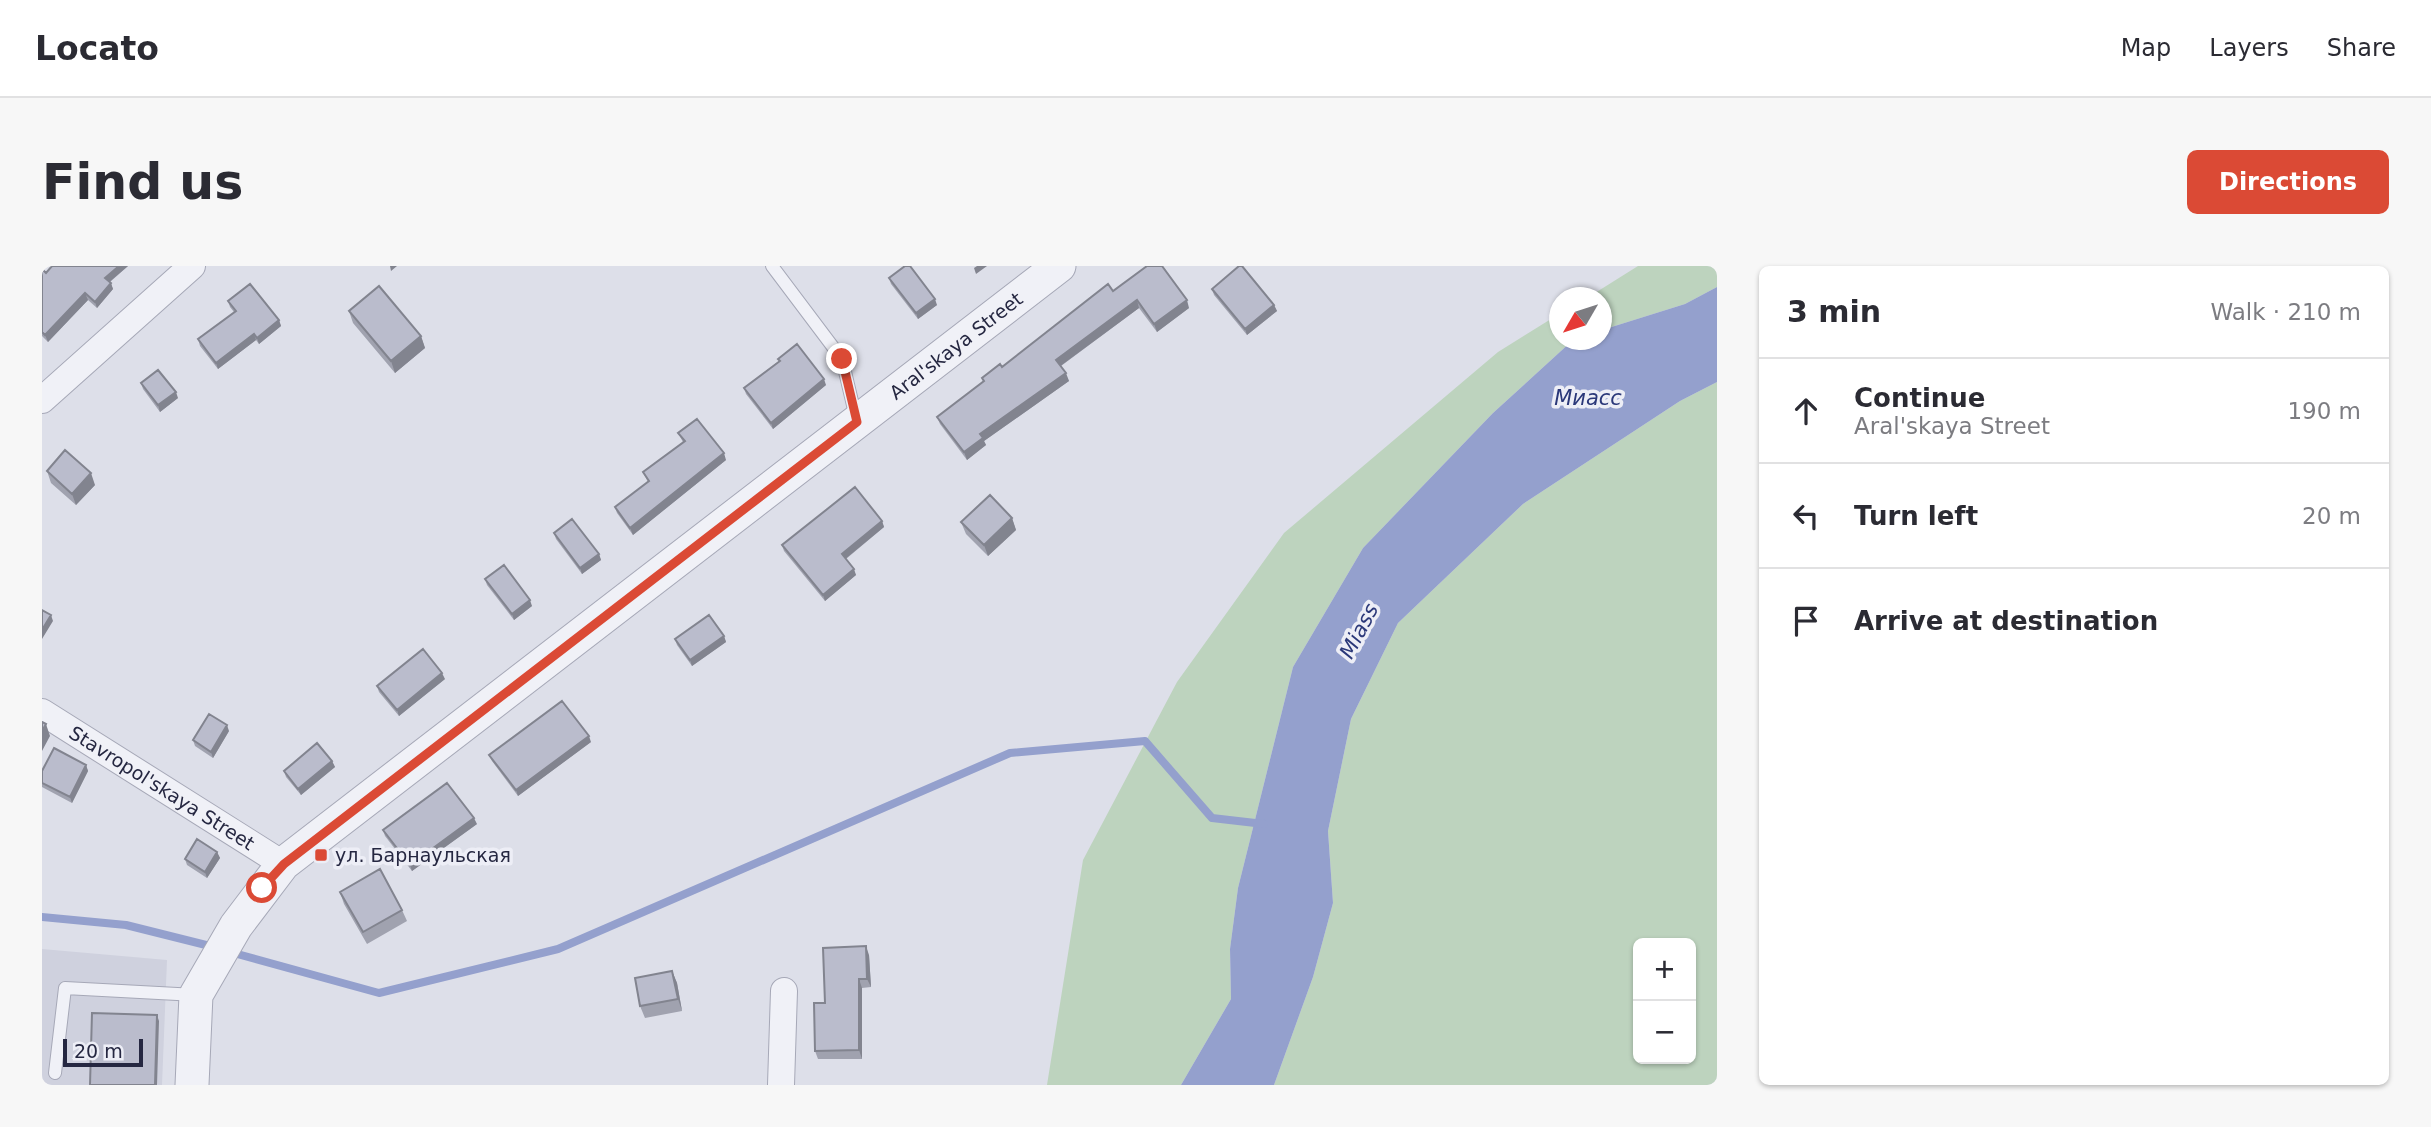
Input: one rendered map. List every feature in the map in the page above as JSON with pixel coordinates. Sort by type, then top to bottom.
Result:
[{"type":"street","points":[[42,400],[192,266]]},
{"type":"street","name":"Aral'skaya Street","points":[[192,1085],[201,985],[236,926],[284,864],[1059,266]]},
{"type":"street","name":"Stavropol'skaya Street","points":[[42,712],[284,864]]},
{"type":"street","points":[[780,1085],[784,991]]},
{"type":"lane","points":[[772,266],[842,359],[857,422]]},
{"type":"lane","points":[[55,1073],[65,988],[201,985]]},
{"type":"shaded area","points":[[42,949],[167,960],[162,1085],[42,1085]]},
{"type":"green space","points":[[1638,266],[1717,266],[1717,287],[1685,304],[1612,327],[1612,287],[1605,287]]},
{"type":"green space","points":[[1549,320],[1549,350],[1562,350],[1493,413],[1363,548],[1293,667],[1238,888],[1230,949],[1231,999],[1181,1085],[1047,1085],[1083,860],[1177,682],[1284,533],[1498,352]]},
{"type":"green space","points":[[1717,382],[1717,1085],[1274,1085],[1313,977],[1333,903],[1328,831],[1351,719],[1398,623],[1523,504],[1680,401]]},
{"type":"water","name":"Миасс","points":[[1717,287],[1717,382],[1680,401],[1523,504],[1398,623],[1351,719],[1328,831],[1333,903],[1313,977],[1274,1085],[1181,1085],[1231,999],[1230,949],[1238,888],[1293,667],[1363,548],[1493,413],[1562,350],[1612,350],[1612,327],[1685,304]]},
{"type":"building","points":[[52,266],[119,266],[105,278],[111,283],[95,302],[85,293],[45,335],[42,332],[42,269],[46,273]]},
{"type":"building","points":[[905,266],[910,266],[935,299],[916,313],[889,278]]},
{"type":"building","points":[[1147,266],[1162,266],[1187,300],[1154,324],[1137,300],[1056,360],[1066,373],[980,434],[983,438],[964,452],[937,417],[984,381],[982,378],[1000,364],[1002,367],[1108,284],[1113,291]]},
{"type":"building","points":[[1242,266],[1274,305],[1245,329],[1212,289]]},
{"type":"building","points":[[250,284],[279,320],[257,338],[254,334],[216,363],[198,339],[236,311],[228,301]]},
{"type":"building","points":[[379,286],[421,336],[391,361],[349,311]]},
{"type":"building","points":[[797,344],[824,379],[771,423],[744,388],[780,361],[778,359]]},
{"type":"building","points":[[158,370],[176,392],[158,405],[141,383]]},
{"type":"building","points":[[697,419],[724,453],[630,528],[615,507],[649,481],[643,472],[685,441],[678,433]]},
{"type":"building","points":[[65,450],[91,473],[72,494],[47,471]]},
{"type":"building","points":[[855,487],[882,521],[842,554],[854,569],[823,595],[782,545]]},
{"type":"building","points":[[990,495],[1012,518],[984,545],[961,522]]},
{"type":"building","points":[[572,519],[599,554],[580,568],[554,533]]},
{"type":"building","points":[[504,565],[530,600],[512,614],[485,579]]},
{"type":"building","points":[[42,610],[51,615],[42,630]]},
{"type":"building","points":[[709,615],[724,636],[690,660],[675,639]]},
{"type":"building","points":[[423,649],[442,673],[397,710],[377,686]]},
{"type":"building","points":[[562,701],[589,736],[516,790],[489,755]]},
{"type":"building","points":[[209,714],[227,725],[211,752],[193,740]]},
{"type":"building","points":[[317,743],[332,761],[298,789],[284,771]]},
{"type":"building","points":[[54,748],[86,765],[70,797],[42,783],[42,771]]},
{"type":"building","points":[[447,783],[474,818],[410,865],[383,830]]},
{"type":"building","points":[[197,839],[217,852],[205,872],[185,859]]},
{"type":"building","points":[[380,869],[402,910],[363,932],[340,892]]},
{"type":"building","points":[[866,946],[867,979],[859,979],[859,1050],[815,1051],[814,1003],[825,1003],[823,948]]},
{"type":"building","points":[[672,971],[678,999],[640,1006],[635,978]]},
{"type":"building","points":[[92,1013],[157,1015],[155,1085],[90,1085]]},
{"type":"waterway","points":[[230,952],[379,993],[558,949],[1010,753],[1145,741],[1212,818],[1264,824]]},
{"type":"waterway","points":[[42,917],[126,925],[214,947]]},
{"type":"place","name":"ул. Барнаульская","points":[[321,855]]},
{"type":"route","points":[[262,888],[284,864],[857,422],[842,359]]},
{"type":"water label","name":"Miass","points":[[1359,631]]}]
